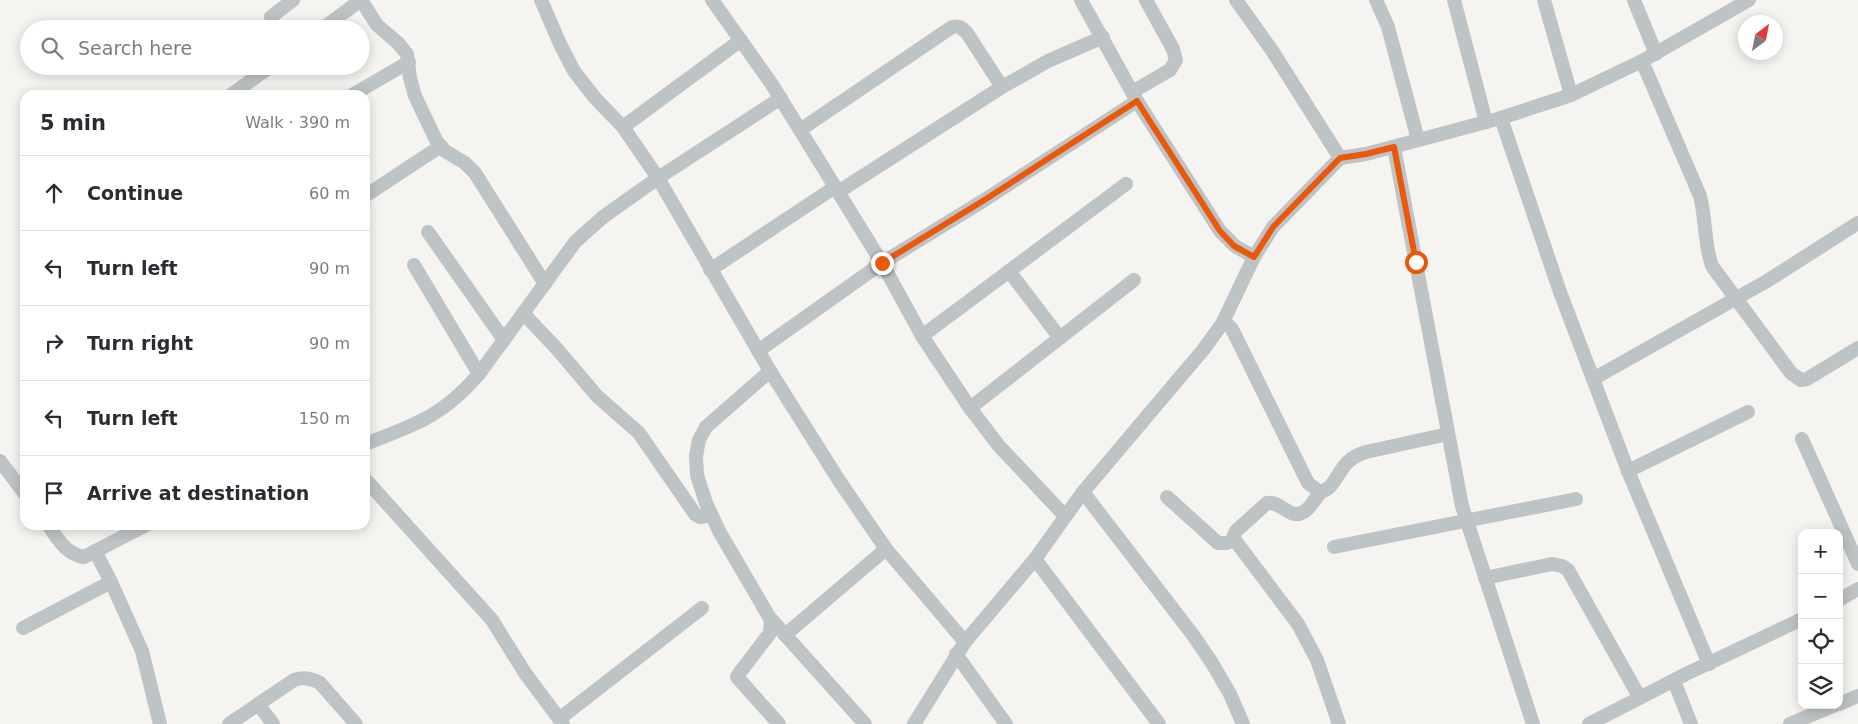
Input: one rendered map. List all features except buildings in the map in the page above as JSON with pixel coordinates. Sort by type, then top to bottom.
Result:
[{"type":"street","points":[[271,17],[293,0]]},
{"type":"street","points":[[334,20],[361,0],[377,25],[404,48],[415,96],[433,136],[441,146],[475,173],[545,284]]},
{"type":"street","points":[[541,0],[574,71],[595,98],[623,127],[658,178],[758,351],[840,482],[886,548],[965,642]]},
{"type":"street","points":[[712,0],[780,98],[882,263],[922,336],[970,408],[999,446],[1065,516]]},
{"type":"street","points":[[1082,0],[1134,97],[1220,231],[1234,246],[1254,257]]},
{"type":"street","points":[[758,351],[882,263],[986,199],[1170,70],[1176,60],[1173,49],[1146,0]]},
{"type":"street","points":[[1376,0],[1388,27],[1418,140]]},
{"type":"street","points":[[1454,0],[1486,122]]},
{"type":"street","points":[[1544,0],[1571,95]]},
{"type":"street","points":[[1634,0],[1656,54]]},
{"type":"street","points":[[914,724],[965,642],[1035,559],[1083,492],[1203,350],[1222,324],[1254,257],[1273,227],[1340,158],[1366,154],[1501,118],[1571,95],[1656,54],[1749,0]]},
{"type":"street","points":[[1242,2],[1340,158]]},
{"type":"street","points":[[800,130],[952,27],[963,28],[1002,86]]},
{"type":"street","points":[[710,270],[1002,86],[1048,61],[1102,37]]},
{"type":"street","points":[[623,127],[740,40]]},
{"type":"street","points":[[1642,61],[1700,196],[1704,212],[1708,252],[1712,266],[1791,373],[1801,380],[1807,379],[1858,348]]},
{"type":"street","points":[[360,90],[408,62]]},
{"type":"street","points":[[238,90],[259,75]]},
{"type":"street","points":[[370,442],[420,422],[444,408],[466,389],[479,374],[575,242],[603,217],[658,178],[780,98]]},
{"type":"street","points":[[1501,118],[1560,292],[1628,471],[1709,664]]},
{"type":"street","points":[[370,193],[441,146]]},
{"type":"street","points":[[1394,147],[1462,506],[1533,724]]},
{"type":"street","points":[[922,336],[1126,184]]},
{"type":"street","points":[[1593,379],[1767,281],[1858,222]]},
{"type":"street","points":[[428,232],[504,340]]},
{"type":"street","points":[[414,265],[479,374]]},
{"type":"street","points":[[1009,271],[1060,338]]},
{"type":"street","points":[[970,408],[1134,280]]},
{"type":"street","points":[[523,313],[597,396],[639,433],[695,514],[700,517],[711,515]]},
{"type":"street","points":[[1222,324],[1232,329],[1308,484],[1320,492]]},
{"type":"street","points":[[770,371],[706,427],[699,440],[696,456],[697,475],[718,530],[770,618],[865,724]]},
{"type":"street","points":[[1628,471],[1748,412]]},
{"type":"street","points":[[1167,497],[1218,543],[1227,544],[1234,539],[1236,531],[1267,503],[1276,504],[1289,513],[1298,514],[1306,511],[1320,492],[1325,491],[1330,486],[1344,466],[1356,455],[1448,434]]},
{"type":"street","points":[[1802,439],[1858,564]]},
{"type":"street","points":[[0,460],[20,487]]},
{"type":"street","points":[[370,485],[492,620],[525,673],[561,721],[702,608]]},
{"type":"street","points":[[1083,492],[1197,641],[1230,694],[1243,724]]},
{"type":"street","points":[[1334,547],[1576,499]]},
{"type":"street","points":[[52,530],[63,546],[73,555],[84,557],[136,530]]},
{"type":"street","points":[[1234,539],[1298,624],[1317,660],[1339,724]]},
{"type":"street","points":[[785,635],[886,548]]},
{"type":"street","points":[[95,551],[142,651],[160,724]]},
{"type":"street","points":[[1035,559],[1159,724]]},
{"type":"street","points":[[1485,578],[1552,564],[1562,566],[1568,570],[1640,698]]},
{"type":"street","points":[[23,628],[111,582]]},
{"type":"street","points":[[1843,598],[1858,589]]},
{"type":"street","points":[[770,618],[772,624],[770,633],[741,670],[738,677],[779,724]]},
{"type":"street","points":[[1589,724],[1798,621]]},
{"type":"street","points":[[956,654],[1006,724]]},
{"type":"street","points":[[229,724],[294,680],[303,678],[312,679],[326,690],[356,724]]},
{"type":"street","points":[[1674,681],[1691,724]]},
{"type":"street","points":[[1843,702],[1858,696]]},
{"type":"street","points":[[258,704],[273,724]]},
{"type":"street","points":[[1790,724],[1826,709]]},
{"type":"route","points":[[882,263],[986,199],[1137,101],[1226,239],[1234,246],[1254,257],[1273,227],[1340,158],[1394,147],[1416,262]]}]
